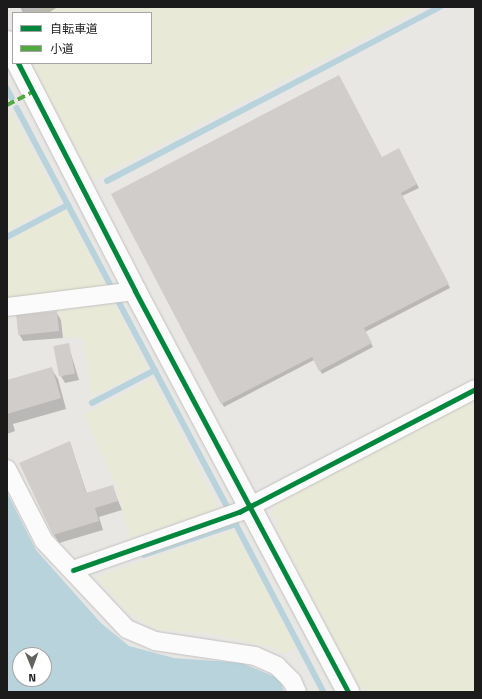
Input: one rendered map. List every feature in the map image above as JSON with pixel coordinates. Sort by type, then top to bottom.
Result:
[{"type":"street","points":[[7,42],[12,52]]},
{"type":"street","points":[[19,64],[135,290],[348,692]]},
{"type":"street","points":[[7,307],[135,290]]},
{"type":"street","points":[[73,570],[249,507],[475,389]]},
{"type":"street","points":[[7,469],[44,541],[128,628],[155,641],[256,656],[277,666],[292,681],[297,692]]},
{"type":"green space","points":[[42,7],[424,7],[93,180],[32,64],[152,64],[152,12],[32,12]]},
{"type":"green space","points":[[12,113],[60,202],[7,231],[7,115]]},
{"type":"green space","points":[[65,210],[108,289],[7,302],[7,241]]},
{"type":"green space","points":[[113,302],[147,369],[92,397],[83,338],[63,337],[59,307]]},
{"type":"green space","points":[[153,379],[218,509],[130,538],[114,481],[83,415]]},
{"type":"green space","points":[[475,397],[475,692],[362,692],[276,529],[279,526],[271,513],[279,499]]},
{"type":"green space","points":[[234,530],[296,648],[284,654],[274,648],[206,633],[157,630],[128,613],[96,577]]},
{"type":"water","points":[[7,493],[36,550],[101,623],[129,646],[174,658],[242,663],[280,679],[284,692],[7,692]]},
{"type":"building","points":[[339,75],[382,157],[399,148],[417,184],[401,193],[449,284],[364,328],[372,343],[319,371],[312,357],[221,404],[111,194]]},
{"type":"building","points":[[57,311],[59,331],[18,335],[16,315]]},
{"type":"building","points":[[69,343],[75,373],[59,376],[53,346]]},
{"type":"building","points":[[52,367],[61,398],[7,414],[7,380]]},
{"type":"building","points":[[70,441],[86,493],[113,485],[118,501],[95,508],[99,521],[53,535],[19,463]]},
{"type":"waterway","points":[[107,181],[440,7]]},
{"type":"waterway","points":[[7,88],[12,98]]},
{"type":"waterway","points":[[17,108],[110,284]]},
{"type":"waterway","points":[[7,237],[68,205]]},
{"type":"waterway","points":[[118,300],[227,506]]},
{"type":"waterway","points":[[92,403],[155,370]]},
{"type":"waterway","points":[[235,522],[324,692]]},
{"type":"waterway","points":[[144,555],[236,524]]},
{"type":"marked path","points":[[7,105],[32,92]]},
{"type":"cycle path","points":[[19,64],[135,291],[348,692]]},
{"type":"cycle path","points":[[73,570],[239,512],[475,389]]}]
